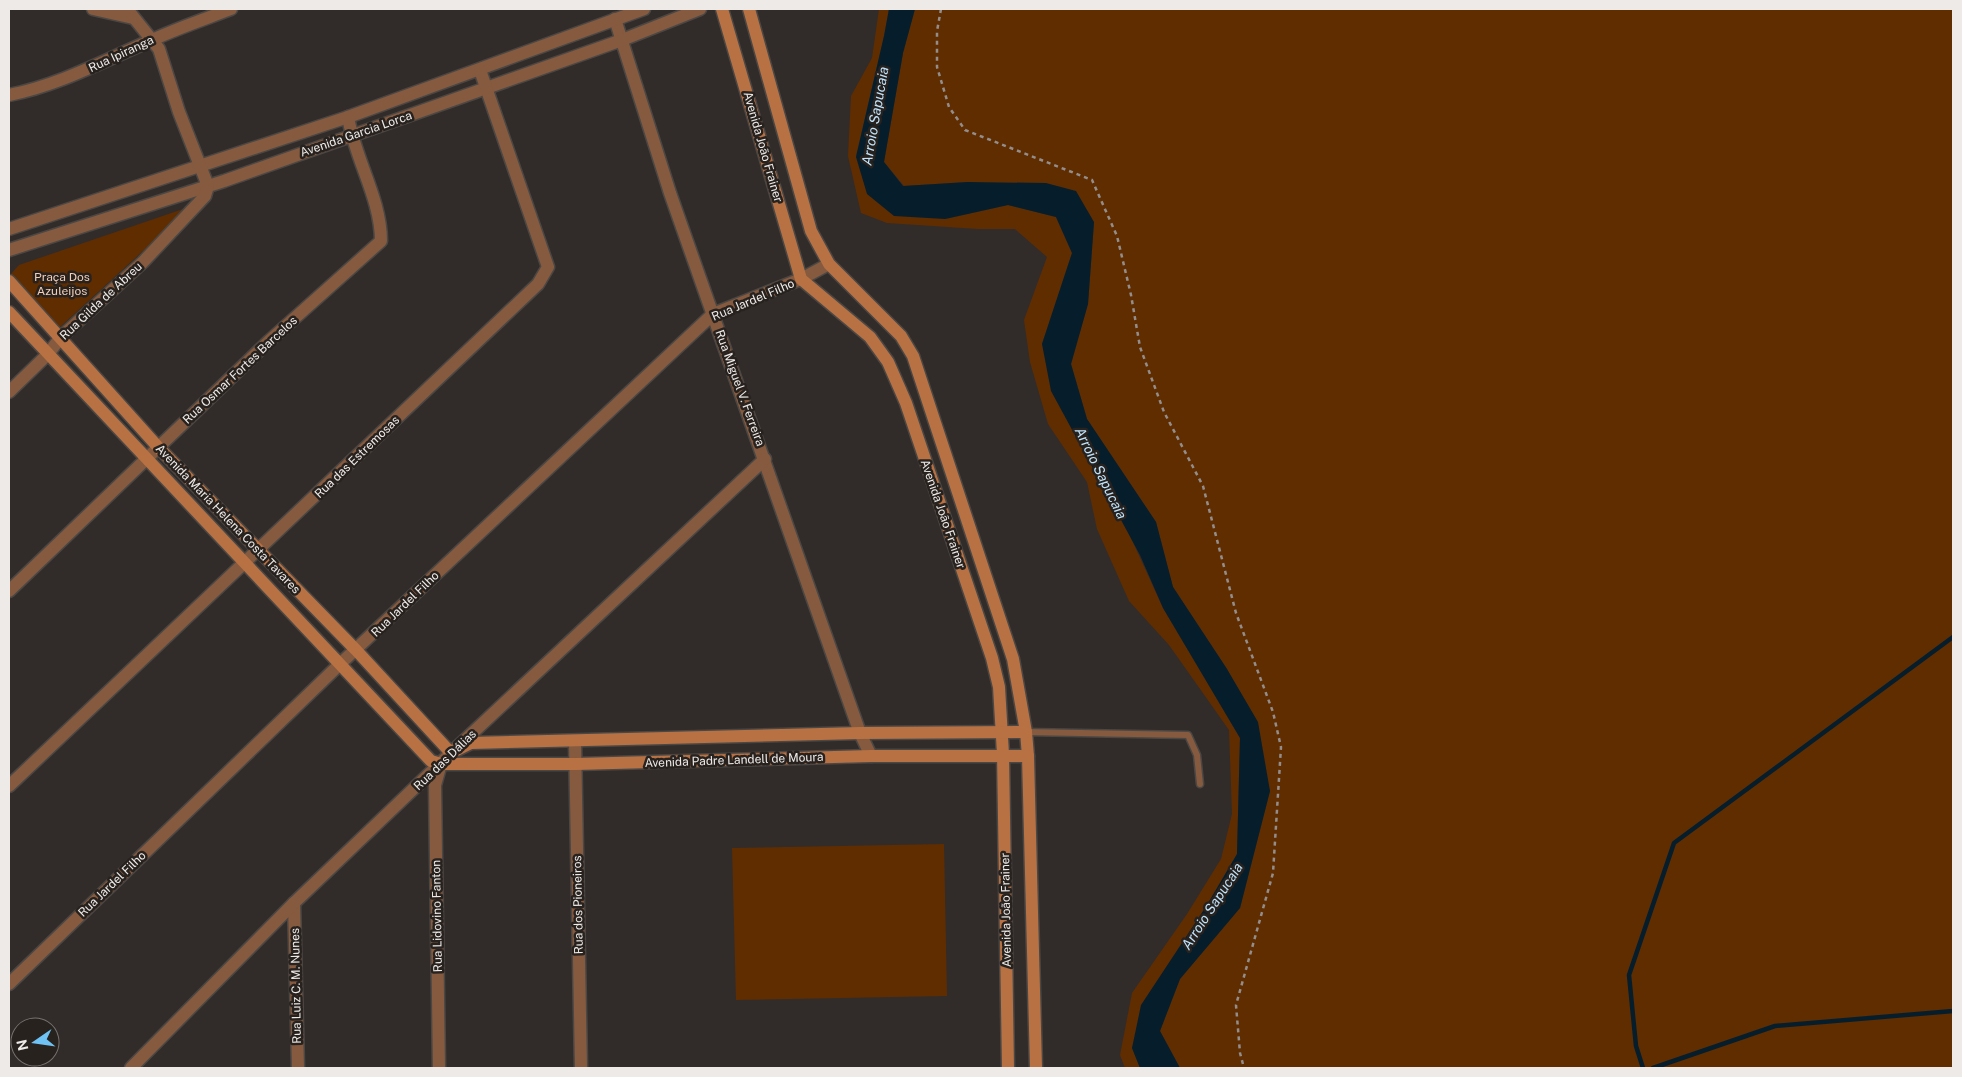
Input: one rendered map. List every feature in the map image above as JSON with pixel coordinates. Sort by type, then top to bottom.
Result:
[{"type":"street","points":[[93,9],[130,13],[159,49],[199,168],[208,186]]},
{"type":"street","name":"Rua Ipiranga","points":[[9,95],[48,85],[85,71],[152,40],[231,9]]},
{"type":"street","name":"Avenida Garcia Lorca","points":[[9,229],[199,168],[348,117],[644,9]]},
{"type":"street","name":"Avenida Garcia Lorca","points":[[9,250],[208,186],[622,40],[700,9]]},
{"type":"street","name":"Avenida João Frainer","points":[[722,9],[801,279],[870,337],[888,362],[906,403],[992,658],[999,687],[1003,754],[1008,1068]]},
{"type":"street","name":"Avenida João Frainer","points":[[749,9],[811,231],[829,264],[901,336],[913,356],[1013,659],[1026,732],[1028,756],[1036,1068]]},
{"type":"street","name":"Rua Miguel V. Ferreira","points":[[614,19],[670,193],[860,733],[871,756]]},
{"type":"street","name":"Rua das Estremosas","points":[[9,786],[538,284],[548,267],[480,70]]},
{"type":"street","name":"Rua Osmar Fortes Barcelos","points":[[9,591],[269,341],[380,241],[381,224],[351,136],[348,117]]},
{"type":"street","name":"Rua Gilda de Abreu","points":[[9,392],[48,354],[61,337],[143,262],[195,210],[205,196],[208,186]]},
{"type":"street","name":"Rua Jardel Filho","points":[[9,984],[340,664],[713,314],[801,279],[829,264]]},
{"type":"street","name":"Avenida Maria Helena Costa Tavares","points":[[9,281],[61,337],[158,448],[356,650],[451,753]]},
{"type":"street","name":"Avenida Maria Helena Costa Tavares","points":[[9,312],[145,460],[244,561],[431,762],[441,764]]},
{"type":"street","name":"Rua das Dálias","points":[[131,1068],[294,904],[451,753],[765,459]]},
{"type":"street","name":"Avenida Padre Landell de Moura","points":[[451,753],[471,743],[574,742],[860,733],[1026,732]]},
{"type":"street","name":"Rua dos Pioneiros","points":[[574,742],[576,764],[581,1068]]},
{"type":"street","name":"Avenida Padre Landell de Moura","points":[[441,764],[576,764],[1003,754],[1028,756]]},
{"type":"street","name":"Rua Lidovino Fanton","points":[[439,1068],[435,785],[441,764]]},
{"type":"street","name":"Rua Luiz C. M. Nunes","points":[[294,904],[298,1068]]},
{"type":"lane","points":[[1026,732],[1188,735],[1197,755],[1200,784]]},
{"type":"path","points":[[940,9],[937,31],[937,67],[949,107],[966,130],[1092,180],[1117,236],[1131,295],[1140,347],[1164,412],[1203,486],[1236,613],[1273,712],[1281,747],[1273,873],[1236,1005],[1240,1053],[1244,1068]]},
{"type":"green space","points":[[879,9],[889,9],[856,156],[945,219],[1008,205],[1056,217],[1072,253],[1042,344],[1163,608],[1240,738],[1237,854],[1207,905],[1132,1048],[1140,1068],[1125,1068],[1120,1055],[1132,993],[1187,914],[1221,859],[1232,814],[1229,730],[1169,645],[1129,601],[1097,529],[1087,482],[1048,424],[1030,362],[1024,320],[1047,257],[1015,229],[978,229],[887,223],[861,213],[848,156],[851,96],[872,58]]},
{"type":"green space","points":[[915,9],[1953,9],[1953,1068],[1180,1068],[1160,1031],[1180,979],[1240,908],[1270,791],[1227,669],[1173,587],[1156,522],[1087,419],[1071,364],[1088,304],[1094,222],[968,182],[904,186],[884,162],[903,53]]},
{"type":"green space","name":"Praça Dos Azuleijos","points":[[192,206],[59,328],[11,274],[19,265]]},
{"type":"green space","points":[[944,844],[947,996],[736,1000],[732,848]]},
{"type":"water","name":"Arroio Sapucaia","points":[[889,9],[915,9],[903,53],[884,162],[903,186],[968,182],[1046,183],[1076,191],[1094,222],[1088,304],[1071,364],[1087,419],[1156,522],[1173,587],[1227,669],[1258,722],[1270,791],[1240,908],[1180,979],[1160,1031],[1180,1068],[1140,1068],[1132,1048],[1141,1005],[1207,905],[1237,854],[1240,738],[1163,608],[1140,555],[1051,391],[1042,344],[1072,253],[1056,217],[1008,205],[945,219],[894,216],[867,194],[856,157]]},
{"type":"waterway","points":[[1643,1068],[1636,1046],[1629,975],[1674,843],[1953,637]]},
{"type":"waterway","points":[[1653,1068],[1775,1026],[1953,1011]]}]
